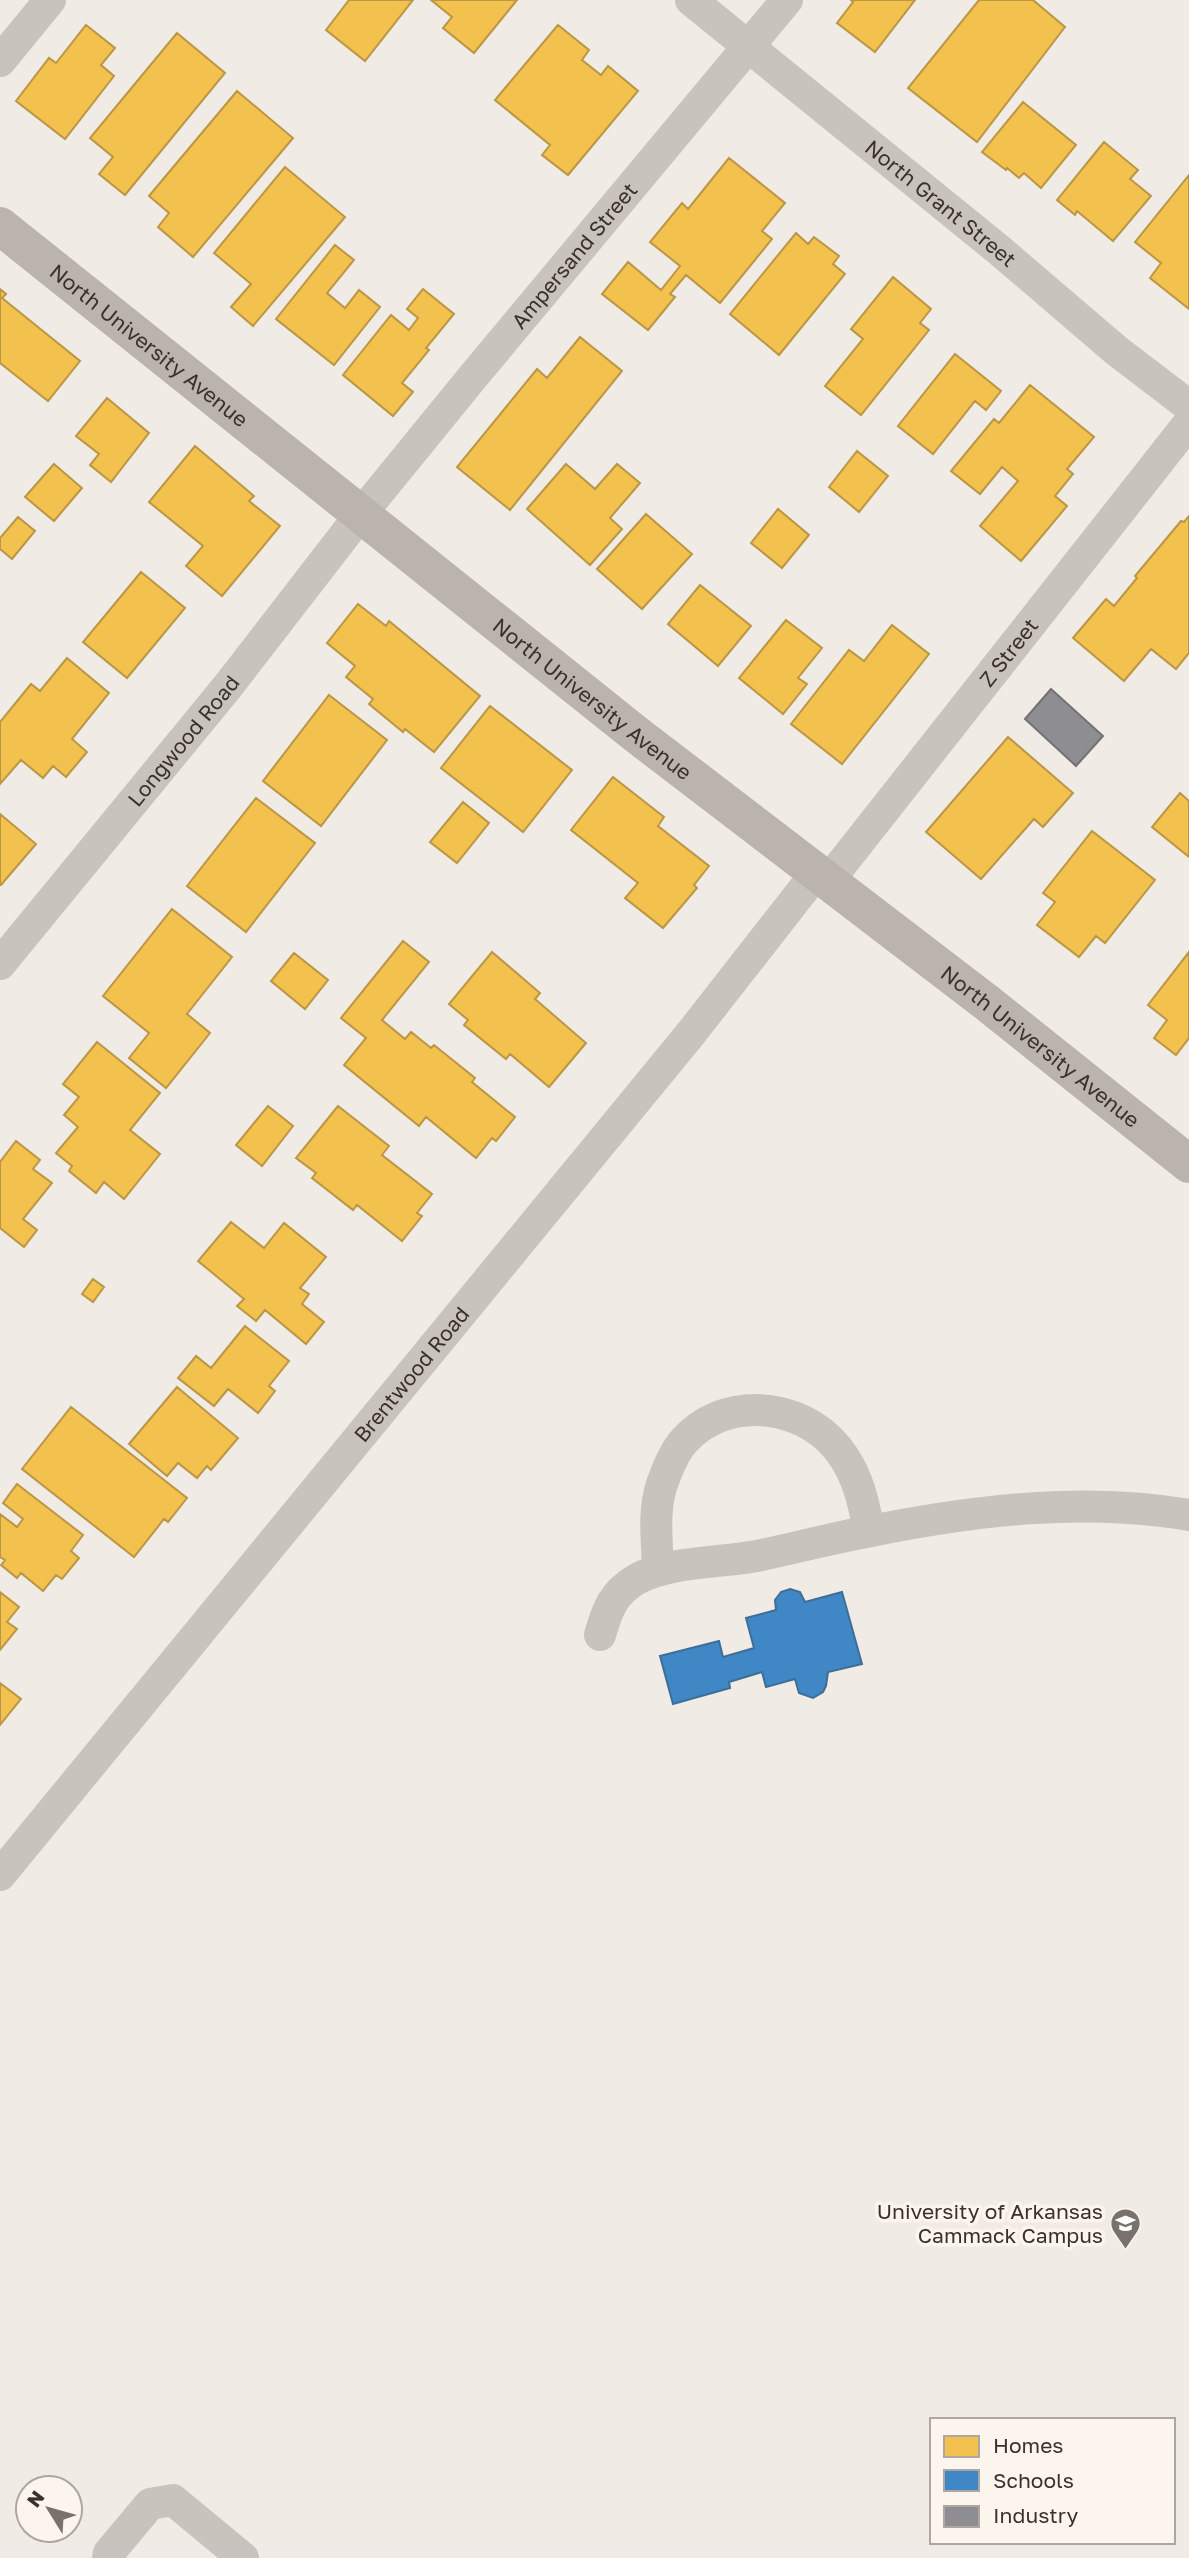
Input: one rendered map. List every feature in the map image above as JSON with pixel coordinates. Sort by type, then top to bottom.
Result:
[{"type":"street","points":[[0,61],[50,0]]},
{"type":"street","name":"North Grant Street","points":[[691,0],[999,250],[1117,351],[1189,406]]},
{"type":"street","name":"Ampersand Street","points":[[361,514],[787,0]]},
{"type":"street","name":"North University Avenue","points":[[0,226],[638,735],[823,876],[1189,1164]]},
{"type":"street","name":"Z Street","points":[[823,876],[1189,423]]},
{"type":"street","name":"Longwood Road","points":[[0,964],[228,686],[361,514]]},
{"type":"street","name":"Brentwood Road","points":[[0,1875],[823,876]]},
{"type":"street","points":[[658,1569],[656,1512],[661,1486],[670,1464],[684,1441],[700,1428],[720,1416],[746,1410],[794,1415],[830,1440],[854,1474],[863,1497],[869,1531]]},
{"type":"street","points":[[600,1635],[607,1608],[620,1592],[658,1569],[730,1561],[953,1516],[1037,1508],[1130,1507],[1189,1515]]},
{"type":"street","points":[[108,2558],[109,2553],[150,2504],[173,2500],[243,2558]]},
{"type":"building: Homes","points":[[349,0],[413,0],[365,61],[326,30]]},
{"type":"building: Homes","points":[[431,0],[517,0],[474,53],[443,28],[452,17]]},
{"type":"building: Homes","points":[[851,0],[915,0],[875,52],[837,23],[853,2]]},
{"type":"building: Homes","points":[[979,0],[1033,0],[1065,27],[977,142],[908,88]]},
{"type":"building: Homes","points":[[86,25],[115,48],[101,65],[114,76],[65,139],[16,101],[49,58],[56,63]]},
{"type":"building: Homes","points":[[558,25],[589,50],[582,60],[601,75],[608,66],[638,91],[568,175],[542,155],[550,145],[495,100]]},
{"type":"building: Homes","points":[[177,33],[225,73],[125,195],[99,174],[113,157],[90,138]]},
{"type":"building: Homes","points":[[237,91],[293,138],[193,257],[158,227],[169,213],[149,196]]},
{"type":"building: Homes","points":[[1023,102],[1076,145],[1041,188],[1024,173],[1019,178],[982,152]]},
{"type":"building: Homes","points":[[1104,142],[1138,170],[1130,179],[1151,196],[1113,241],[1077,211],[1075,215],[1057,200]]},
{"type":"building: Homes","points":[[729,158],[785,203],[762,231],[772,239],[720,303],[686,275],[670,294],[675,297],[648,330],[602,294],[628,262],[661,290],[680,266],[650,242],[682,203],[688,209]]},
{"type":"building: Homes","points":[[285,167],[345,217],[253,326],[231,307],[251,284],[214,253]]},
{"type":"building: Homes","points":[[1189,175],[1189,309],[1150,278],[1161,263],[1135,242]]},
{"type":"building: Homes","points":[[796,233],[808,244],[814,237],[839,256],[833,264],[845,274],[779,355],[730,314]]},
{"type":"building: Homes","points":[[335,245],[354,260],[327,293],[345,308],[359,290],[380,307],[334,365],[276,319]]},
{"type":"building: Homes","points":[[893,277],[931,309],[920,323],[929,330],[861,415],[825,386],[863,339],[851,329]]},
{"type":"building: Homes","points":[[0,289],[6,294],[2,298],[80,361],[48,401],[0,363]]},
{"type":"building: Homes","points":[[423,289],[454,314],[402,383],[413,392],[393,416],[343,375],[391,315],[409,330],[418,318],[407,309]]},
{"type":"building: Homes","points":[[580,337],[622,371],[510,510],[457,467],[537,369],[547,378]]},
{"type":"building: Homes","points":[[955,354],[1001,391],[986,410],[975,401],[933,454],[898,426]]},
{"type":"building: Homes","points":[[1030,385],[1094,437],[1067,469],[1073,474],[1055,496],[1067,506],[1021,561],[980,526],[1018,481],[1002,467],[980,494],[951,471],[994,419],[999,423]]},
{"type":"building: Homes","points":[[107,398],[149,433],[111,482],[90,465],[99,454],[76,436]]},
{"type":"building: Homes","points":[[195,446],[254,496],[249,501],[280,526],[222,596],[186,566],[203,546],[149,502]]},
{"type":"building: Homes","points":[[857,451],[888,476],[859,512],[829,487]]},
{"type":"building: Homes","points":[[54,464],[82,488],[54,521],[25,497]]},
{"type":"building: Homes","points":[[566,464],[595,489],[617,464],[640,483],[610,518],[622,529],[590,565],[527,509]]},
{"type":"building: Homes","points":[[778,509],[809,535],[782,568],[751,543]]},
{"type":"building: Homes","points":[[646,514],[692,554],[642,609],[597,569]]},
{"type":"building: Homes","points":[[1189,516],[1189,653],[1176,669],[1151,649],[1124,681],[1073,638],[1106,599],[1114,606],[1137,578],[1135,576],[1181,521],[1184,522]]},
{"type":"building: Homes","points":[[18,517],[35,531],[12,559],[0,549],[0,538]]},
{"type":"building: Homes","points":[[141,572],[185,608],[127,678],[83,642]]},
{"type":"building: Homes","points":[[700,585],[751,626],[718,666],[668,624]]},
{"type":"building: Homes","points":[[358,604],[386,626],[389,621],[480,696],[434,752],[405,729],[403,732],[369,704],[373,699],[346,677],[355,666],[327,643]]},
{"type":"building: Homes","points":[[786,620],[822,648],[798,678],[807,684],[783,714],[739,678]]},
{"type":"building: Homes","points":[[892,625],[929,654],[842,764],[791,724],[849,650],[864,661]]},
{"type":"building: Homes","points":[[67,658],[109,693],[72,739],[87,752],[66,777],[53,766],[43,778],[21,760],[0,784],[0,722],[31,684],[40,691]]},
{"type":"building: Homes","points":[[329,695],[387,740],[321,826],[263,781]]},
{"type":"building: Homes","points":[[490,706],[572,770],[523,832],[441,768]]},
{"type":"building: Homes","points":[[1008,737],[1073,793],[1043,827],[1034,819],[981,879],[926,832]]},
{"type":"building: Homes","points":[[613,777],[664,817],[658,826],[709,866],[694,885],[697,888],[663,928],[625,898],[638,883],[571,830]]},
{"type":"building: Homes","points":[[1180,793],[1189,801],[1189,857],[1152,827]]},
{"type":"building: Homes","points":[[256,798],[315,843],[246,932],[187,886]]},
{"type":"building: Homes","points":[[463,802],[489,823],[457,863],[430,842]]},
{"type":"building: Homes","points":[[0,814],[36,844],[1,885],[0,885]]},
{"type":"building: Homes","points":[[1092,831],[1155,880],[1105,943],[1096,936],[1079,957],[1037,925],[1055,902],[1043,893]]},
{"type":"building: Homes","points":[[172,909],[232,957],[187,1014],[210,1033],[166,1088],[129,1058],[149,1033],[103,996]]},
{"type":"building: Homes","points":[[403,941],[429,962],[382,1020],[405,1039],[411,1032],[431,1048],[434,1045],[475,1078],[472,1082],[515,1117],[496,1141],[492,1138],[476,1158],[426,1117],[419,1126],[344,1065],[366,1038],[341,1018]]},
{"type":"building: Homes","points":[[492,952],[540,993],[535,999],[586,1043],[549,1087],[510,1054],[506,1059],[464,1025],[468,1020],[449,1004]]},
{"type":"building: Homes","points":[[1189,952],[1189,1038],[1176,1055],[1154,1038],[1167,1020],[1148,1005]]},
{"type":"building: Homes","points":[[294,953],[328,980],[305,1009],[271,981]]},
{"type":"building: Homes","points":[[97,1042],[160,1093],[130,1130],[160,1154],[124,1199],[104,1182],[96,1193],[69,1171],[72,1166],[56,1153],[78,1127],[64,1115],[79,1097],[63,1084]]},
{"type":"building: Homes","points":[[268,1106],[293,1126],[262,1166],[236,1145]]},
{"type":"building: Homes","points":[[338,1106],[389,1146],[382,1155],[432,1194],[417,1213],[422,1216],[402,1241],[357,1205],[353,1210],[312,1178],[316,1173],[296,1158]]},
{"type":"building: Homes","points":[[16,1141],[40,1160],[33,1169],[52,1183],[23,1219],[37,1230],[24,1247],[0,1228],[0,1162]]},
{"type":"building: Homes","points":[[231,1222],[264,1248],[284,1223],[326,1257],[300,1288],[309,1294],[302,1304],[324,1322],[306,1344],[265,1310],[256,1321],[237,1306],[244,1299],[198,1261]]},
{"type":"building: Homes","points":[[93,1279],[104,1287],[93,1302],[82,1294]]},
{"type":"building: Homes","points":[[245,1326],[289,1361],[269,1386],[275,1391],[258,1413],[228,1389],[214,1406],[178,1378],[196,1356],[211,1368]]},
{"type":"building: Homes","points":[[177,1387],[238,1438],[211,1470],[207,1466],[197,1478],[178,1463],[167,1476],[129,1444]]},
{"type":"building: Homes","points":[[71,1407],[187,1498],[168,1522],[164,1519],[134,1557],[22,1469]]},
{"type":"building: Homes","points":[[17,1484],[83,1535],[71,1551],[79,1558],[62,1579],[56,1575],[43,1591],[21,1573],[17,1578],[1,1565],[5,1560],[0,1557],[0,1514],[17,1527],[23,1519],[3,1503]]},
{"type":"building: Homes","points":[[0,1592],[19,1607],[7,1622],[17,1629],[0,1650]]},
{"type":"building: Homes","points":[[0,1683],[21,1699],[0,1725]]},
{"type":"building: Schools","points":[[790,1589],[800,1592],[805,1602],[842,1592],[862,1664],[828,1672],[823,1692],[813,1698],[799,1693],[795,1679],[766,1687],[762,1672],[729,1682],[730,1688],[673,1704],[660,1656],[719,1641],[723,1657],[754,1648],[746,1618],[776,1610],[775,1600],[781,1592]]},
{"type":"building: Industry","points":[[1051,689],[1103,736],[1076,766],[1025,719]]},
{"type":"place","name":"University of Arkansas Cammack Campus","points":[[1126,2250]]}]
